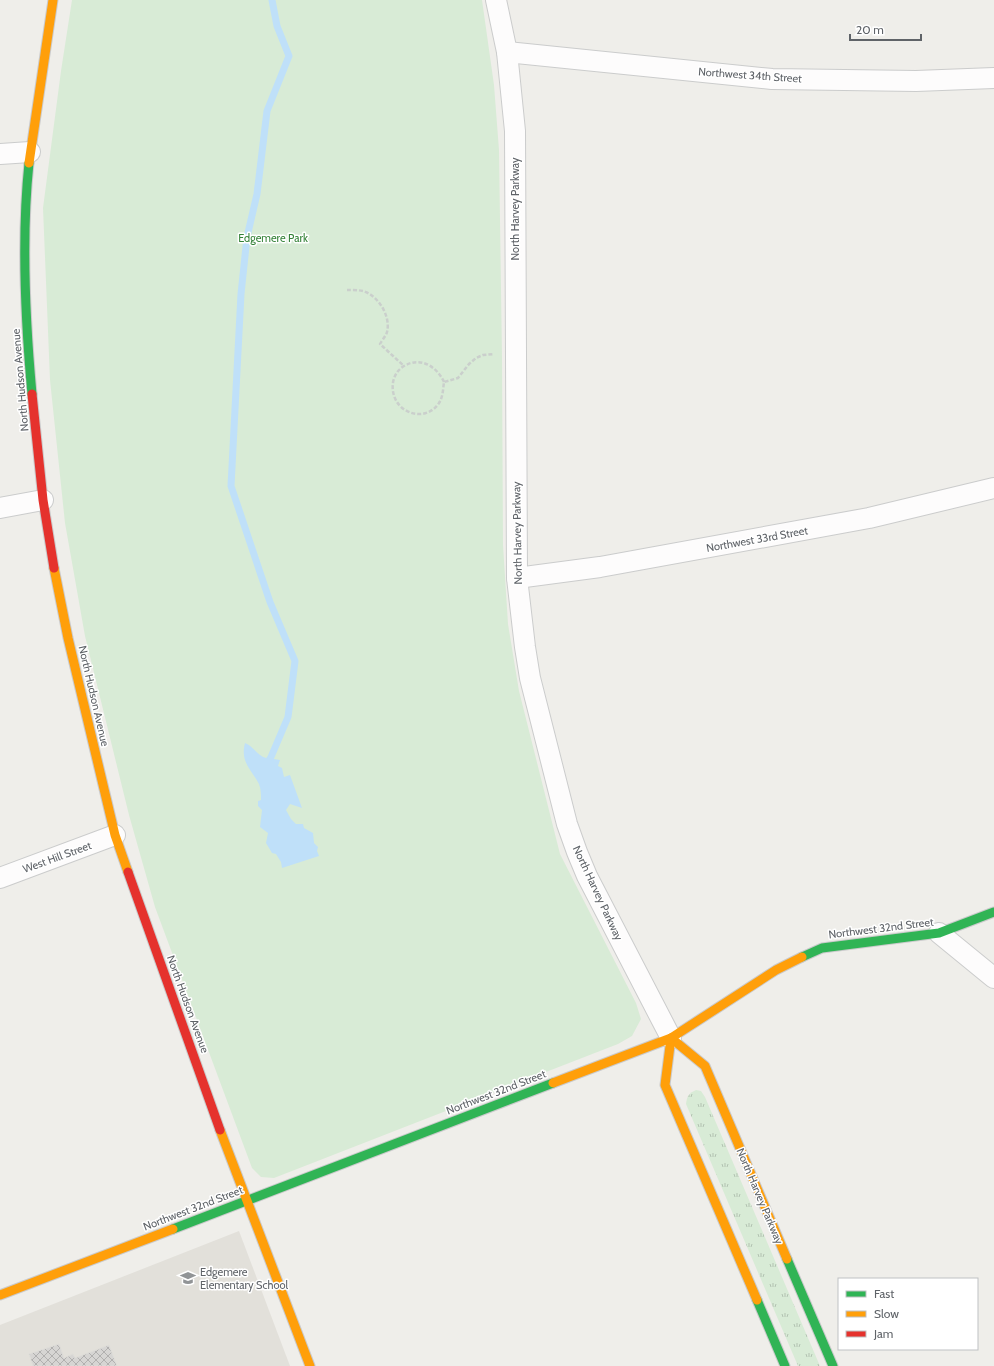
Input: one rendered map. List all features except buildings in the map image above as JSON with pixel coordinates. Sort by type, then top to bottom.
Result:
[{"type":"street","name":"North Hudson Avenue","points":[[53,0],[30,152],[26,199],[26,300],[29,359],[43,500],[68,638],[115,835],[210,1102],[310,1366]]},
{"type":"street","name":"North Harvey Parkway","points":[[496,0],[507,52],[515,131],[517,578],[530,678],[572,838],[587,876],[671,1038],[704,1066],[833,1366]]},
{"type":"street","name":"Northwest 34th Street","points":[[507,52],[772,78],[916,81],[994,78]]},
{"type":"street","points":[[0,154],[30,152]]},
{"type":"street","name":"Northwest 33rd Street","points":[[517,578],[600,567],[869,518],[994,488]]},
{"type":"street","points":[[0,508],[43,500]]},
{"type":"street","name":"West Hill Street","points":[[0,878],[115,835]]},
{"type":"street","name":"Northwest 32nd Street","points":[[0,1295],[671,1038],[776,970],[822,948],[939,933],[994,912]]},
{"type":"street","points":[[939,933],[994,978]]},
{"type":"street","points":[[671,1038],[665,1085],[785,1366]]},
{"type":"path","points":[[347,290],[364,292],[374,298],[382,306],[387,320],[387,332],[380,344],[404,366]]},
{"type":"path","points":[[444,382],[458,378],[476,358],[483,355],[493,354]]},
{"type":"path","points":[[416,363],[428,364],[436,370],[444,382],[443,394],[440,403],[432,410],[423,414],[412,414],[403,410],[396,403],[392,384],[396,374],[404,366],[416,363]]},
{"type":"shaded area","name":"Edgemere Elementary School","points":[[239,1231],[290,1366],[0,1366],[0,1325]]},
{"type":"green space","name":"Edgemere Park","points":[[72,0],[482,0],[494,85],[499,150],[503,545],[508,624],[519,691],[560,854],[636,1003],[641,1019],[632,1036],[618,1044],[274,1178],[261,1177],[252,1168],[155,907],[129,815],[85,636],[65,523],[50,380],[43,208]]},
{"type":"green space","points":[[696,1090],[701,1091],[705,1097],[820,1366],[798,1366],[686,1104],[689,1095]]},
{"type":"water","points":[[245,743],[251,746],[263,757],[266,758],[269,755],[274,759],[280,760],[278,766],[282,768],[284,777],[290,775],[302,808],[290,804],[286,810],[296,824],[303,824],[304,828],[313,833],[314,843],[318,847],[317,851],[319,856],[282,868],[281,862],[276,854],[272,853],[266,843],[268,833],[260,827],[262,810],[258,806],[258,801],[261,800],[260,788],[245,760]]},
{"type":"waterway","points":[[271,757],[288,717],[295,661],[270,602],[231,486],[241,294],[247,237],[257,194],[267,111],[289,56],[277,26],[272,0]]},
{"type":"traffic: fast","points":[[29,163],[25,220],[25,278],[27,337],[32,394]]},
{"type":"traffic: fast","points":[[802,957],[822,948],[939,933],[994,912]]},
{"type":"traffic: fast","points":[[173,1229],[553,1083]]},
{"type":"traffic: fast","points":[[787,1259],[833,1366]]},
{"type":"traffic: fast","points":[[757,1300],[785,1366]]},
{"type":"traffic: slow","points":[[29,163],[53,0]]},
{"type":"traffic: slow","points":[[54,568],[68,638],[115,835],[128,872]]},
{"type":"traffic: slow","points":[[553,1083],[671,1038],[776,970],[802,957]]},
{"type":"traffic: slow","points":[[671,1038],[705,1066],[787,1259]]},
{"type":"traffic: slow","points":[[671,1038],[665,1085],[757,1300]]},
{"type":"traffic: slow","points":[[220,1130],[310,1366]]},
{"type":"traffic: slow","points":[[0,1295],[173,1229]]},
{"type":"traffic: jam","points":[[32,394],[43,500],[54,568]]},
{"type":"traffic: jam","points":[[128,872],[220,1130]]},
{"type":"place","name":"Edgemere Elementary School","points":[[188,1278]]}]
